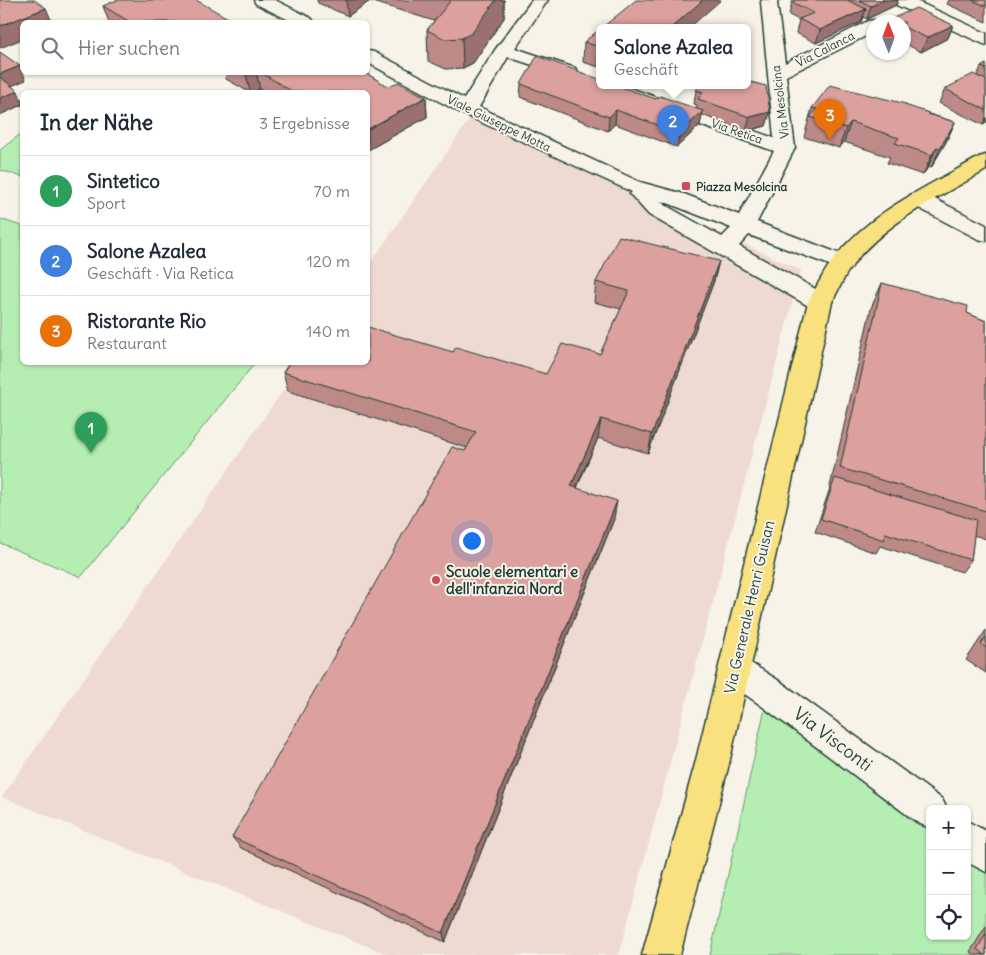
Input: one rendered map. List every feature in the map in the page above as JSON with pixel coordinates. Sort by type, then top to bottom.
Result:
[{"type":"main road","name":"Via Generale Henri Guisan","points":[[661,955],[735,670],[820,302],[843,263],[885,222],[918,199],[986,161]]},
{"type":"street","points":[[262,0],[301,20]]},
{"type":"street","points":[[468,110],[504,50],[540,0]]},
{"type":"street","name":"Via Mesolcina","points":[[725,248],[745,225],[785,148],[771,35],[769,2],[771,0]]},
{"type":"street","points":[[891,14],[986,40]]},
{"type":"street","name":"Via Calanca","points":[[777,74],[891,14]]},
{"type":"street","name":"Via Retica","points":[[504,50],[594,81]]},
{"type":"street","name":"Viale Giuseppe Motta","points":[[370,57],[468,110],[633,186],[677,200],[843,263]]},
{"type":"street","name":"Via Retica","points":[[617,89],[785,148]]},
{"type":"street","name":"Viale Giuseppe Motta","points":[[633,186],[657,210],[820,302]]},
{"type":"street","points":[[918,199],[986,234]]},
{"type":"street","name":"Via Visconti","points":[[735,670],[770,693],[926,808]]},
{"type":"street","points":[[971,843],[986,854]]},
{"type":"shaded area","name":"Scuole elementari e dell'infanzia Nord","points":[[471,117],[801,270],[619,955],[389,955],[2,797],[301,365],[370,365],[370,264]]},
{"type":"green space","points":[[20,135],[20,176],[0,170],[0,150]]},
{"type":"green space","points":[[0,219],[20,225],[20,365],[253,365],[81,577],[0,543]]},
{"type":"green space","points":[[767,699],[926,823],[926,940],[971,940],[971,859],[986,870],[986,955],[710,955]]},
{"type":"building","points":[[0,0],[34,0],[46,8],[0,26]]},
{"type":"building","points":[[117,0],[196,0],[231,20],[127,20],[103,6]]},
{"type":"building","points":[[451,0],[496,0],[472,33],[462,38],[445,39],[427,30]]},
{"type":"building","points":[[636,0],[703,0],[675,24],[607,24]]},
{"type":"building","points":[[796,0],[847,0],[866,9],[820,30],[799,19],[814,13],[792,2]]},
{"type":"building","points":[[859,0],[884,0],[871,6]]},
{"type":"building","points":[[972,0],[986,0],[986,6]]},
{"type":"building","points":[[916,8],[953,25],[927,38],[911,30],[911,15],[900,15]]},
{"type":"building","points":[[596,32],[596,46],[584,42]]},
{"type":"building","points":[[0,52],[20,66],[0,74]]},
{"type":"building","points":[[537,56],[596,78],[596,89],[627,89],[656,99],[660,96],[703,111],[680,133],[616,110],[609,117],[521,84]]},
{"type":"building","points":[[973,74],[986,80],[986,110],[945,89]]},
{"type":"building","points":[[265,75],[369,75],[389,87],[398,82],[426,97],[370,128],[370,90],[290,90]]},
{"type":"building","points":[[0,77],[18,91],[0,98]]},
{"type":"building","points":[[751,82],[766,86],[770,112],[750,117],[698,99],[703,92],[696,90],[751,89]]},
{"type":"building","points":[[830,85],[906,104],[928,114],[955,122],[940,148],[937,147],[932,155],[895,143],[899,138],[851,122],[846,128],[810,117],[817,109],[812,108]]},
{"type":"building","points":[[619,236],[719,261],[652,434],[601,419],[571,486],[617,501],[443,933],[232,837],[452,447],[465,451],[476,432],[283,372],[288,365],[370,365],[370,328],[453,352],[456,347],[546,374],[562,344],[600,354],[629,291],[596,282]]},
{"type":"building","points":[[882,283],[968,306],[967,313],[986,321],[986,511],[840,468]]},
{"type":"building","points":[[835,478],[976,520],[971,560],[885,533],[884,540],[821,519]]},
{"type":"building","points":[[986,637],[986,648],[981,644]]},
{"type":"building","points":[[986,934],[986,955],[984,955],[977,949]]},
{"type":"place","name":"Ristorante Rio","points":[[830,140]]},
{"type":"place","name":"Salone Azalea","points":[[673,146]]},
{"type":"place","name":"Piazza Mesolcina","points":[[686,186]]},
{"type":"place","name":"Sintetico","points":[[91,453]]},
{"type":"place","name":"Scuole elementari e dell'infanzia Nord","points":[[436,580]]}]
